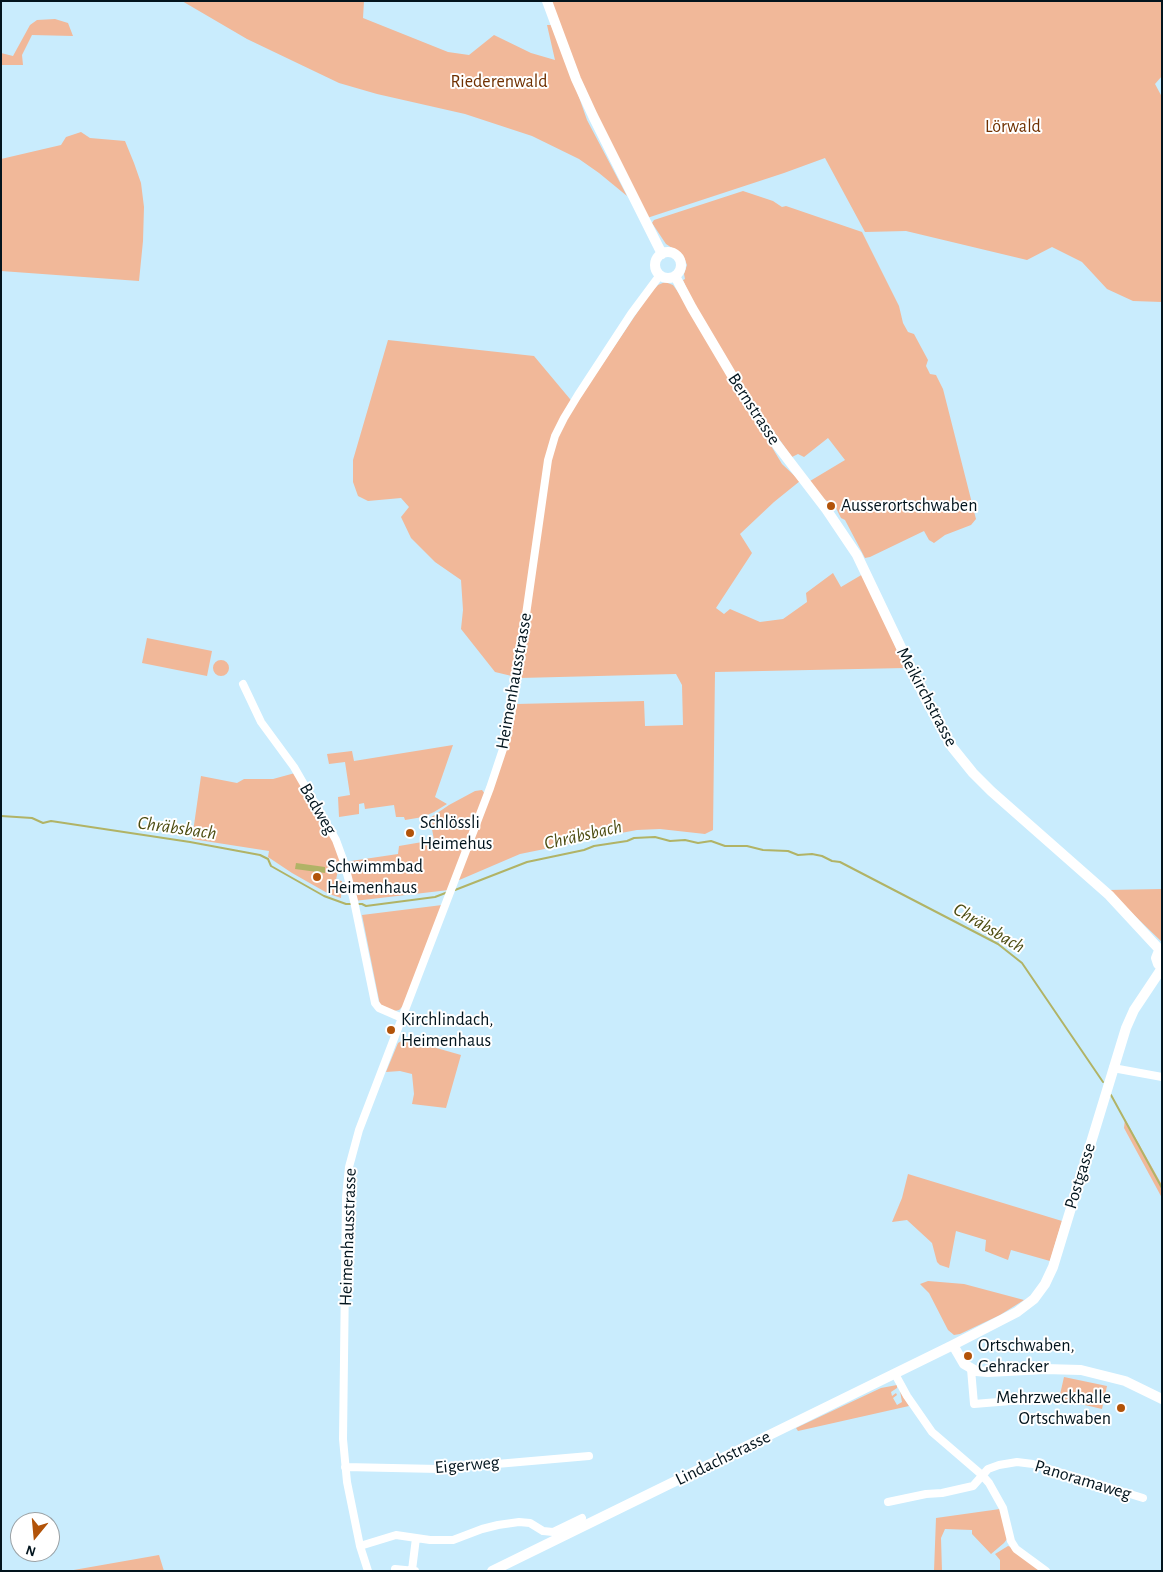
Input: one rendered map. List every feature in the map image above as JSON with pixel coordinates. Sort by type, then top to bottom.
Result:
[{"type":"main road","points":[[547,1],[576,79],[662,254]]},
{"type":"main road","points":[[662,254],[674,254],[680,259],[681,266],[675,276],[666,278],[656,270],[658,258],[662,254]]},
{"type":"main road","name":"Bernstrasse","points":[[675,276],[750,406],[844,535]]},
{"type":"main road","name":"Meikirchstrasse","points":[[844,535],[870,580],[926,702],[956,753],[972,773],[1109,896],[1161,950]]},
{"type":"main road","points":[[1161,950],[1156,960],[1162,968]]},
{"type":"main road","name":"Postgasse","points":[[953,1345],[1026,1307],[1045,1284],[1053,1267],[1126,1028],[1134,1010],[1162,968]]},
{"type":"main road","points":[[953,1345],[961,1360],[971,1369],[988,1372],[1045,1369],[1082,1370],[1125,1381],[1162,1399]]},
{"type":"main road","name":"Lindachstrasse","points":[[492,1571],[953,1345]]},
{"type":"street","name":"Heimenhausstrasse","points":[[368,1571],[360,1546],[345,1466],[343,1439],[346,1197],[349,1167],[359,1130],[492,783],[510,722],[548,460],[555,436],[583,387],[631,314],[660,275]]},
{"type":"street","name":"Badweg","points":[[243,684],[261,722],[294,767],[332,830],[344,862],[355,904],[375,1003],[382,1009],[402,1018]]},
{"type":"street","points":[[1113,1068],[1162,1077]]},
{"type":"street","points":[[971,1369],[974,1404],[1035,1399]]},
{"type":"street","points":[[895,1374],[907,1396],[932,1432],[982,1475],[1001,1504],[1013,1546],[1046,1571]]},
{"type":"street","name":"Eigerweg","points":[[345,1466],[439,1468],[590,1456]]},
{"type":"street","name":"Panoramaweg","points":[[888,1502],[973,1486],[988,1469],[998,1465],[1025,1463],[1143,1498]]},
{"type":"street","points":[[360,1546],[396,1536],[430,1540],[453,1540],[490,1527],[519,1522],[530,1523],[543,1530],[553,1532],[582,1518]]},
{"type":"street","points":[[395,1569],[413,1570],[416,1538]]},
{"type":"green space","name":"Riederenwald","points":[[182,1],[364,1],[363,18],[448,52],[469,55],[494,35],[531,53],[555,60],[547,25],[551,25],[587,120],[627,196],[579,159],[532,136],[465,114],[377,94],[339,83],[247,39]]},
{"type":"green space","name":"Lörwald","points":[[551,1],[1162,1],[1162,76],[1155,84],[1162,97],[1162,302],[1133,301],[1107,289],[1082,262],[1052,247],[1027,260],[906,231],[865,232],[825,158],[647,218],[579,78]]},
{"type":"green space","points":[[55,19],[68,23],[73,36],[32,35],[22,55],[23,65],[1,65],[1,53],[13,56],[30,25],[37,20]]},
{"type":"green space","points":[[81,132],[90,138],[125,141],[134,163],[141,183],[144,207],[139,281],[1,271],[1,159],[61,145],[66,137]]},
{"type":"green space","points":[[743,191],[773,201],[782,207],[786,206],[862,232],[899,306],[903,323],[908,332],[914,334],[928,360],[926,366],[930,374],[936,375],[943,389],[976,519],[971,525],[945,535],[934,543],[929,540],[924,531],[865,558],[845,520],[841,518],[836,508],[823,498],[810,481],[845,460],[828,438],[804,457],[798,454],[792,457],[754,404],[694,306],[683,280],[685,279],[684,274],[687,265],[683,255],[666,244],[652,223],[654,220]]},
{"type":"green space","points":[[665,282],[673,285],[683,299],[782,464],[800,481],[740,534],[752,553],[716,608],[724,614],[730,609],[760,622],[783,619],[807,602],[806,593],[833,573],[841,587],[863,574],[905,668],[715,672],[713,830],[705,834],[660,829],[637,830],[594,838],[589,834],[580,836],[574,843],[520,854],[457,881],[516,704],[644,701],[645,726],[683,725],[682,685],[676,674],[520,678],[495,672],[461,629],[463,610],[461,580],[435,562],[411,538],[401,517],[409,507],[401,498],[368,501],[358,496],[353,482],[353,460],[388,340],[534,356],[575,405],[651,292],[658,285]]},
{"type":"green space","points":[[147,638],[212,651],[207,676],[142,663]]},
{"type":"green space","points":[[218,660],[224,660],[229,665],[227,674],[218,676],[213,671],[213,665]]},
{"type":"green space","points":[[453,745],[435,797],[447,804],[423,817],[405,820],[404,817],[396,817],[394,805],[365,809],[364,803],[359,804],[359,814],[339,817],[338,797],[350,795],[345,762],[329,764],[327,754],[352,751],[354,761]]},
{"type":"green space","points":[[295,773],[330,831],[340,860],[336,880],[342,881],[341,898],[329,894],[292,873],[268,857],[269,851],[192,839],[201,776],[237,783],[244,779],[273,779]]},
{"type":"green space","points":[[482,790],[485,794],[449,890],[354,901],[344,862],[398,854],[399,846],[434,840],[430,818],[475,791]]},
{"type":"green space","points":[[1162,889],[1162,942],[1108,890]]},
{"type":"green space","points":[[442,905],[405,1004],[399,1010],[394,1011],[380,1005],[362,915]]},
{"type":"green space","points":[[405,1039],[461,1055],[446,1108],[412,1104],[414,1094],[412,1074],[400,1071],[386,1072],[398,1043]]},
{"type":"green space","points":[[1125,1119],[1162,1185],[1162,1198],[1124,1128]]},
{"type":"green space","points":[[908,1174],[1062,1221],[1050,1261],[1011,1250],[1008,1260],[985,1251],[986,1240],[956,1231],[949,1268],[940,1265],[937,1262],[932,1243],[907,1220],[892,1222],[902,1198]]},
{"type":"green space","points":[[928,1281],[964,1284],[1024,1300],[1000,1315],[954,1335],[948,1330],[929,1293],[920,1284]]},
{"type":"green space","points":[[1064,1377],[1107,1386],[1102,1409],[1059,1399]]},
{"type":"green space","points":[[897,1385],[897,1388],[891,1392],[892,1396],[896,1393],[897,1395],[893,1398],[897,1405],[902,1402],[900,1391],[909,1406],[798,1431],[796,1428],[881,1388]]},
{"type":"green space","points":[[1000,1509],[1007,1539],[1004,1543],[991,1554],[972,1534],[972,1530],[945,1529],[941,1538],[942,1571],[934,1571],[936,1518]]},
{"type":"green space","points":[[1008,1546],[1043,1571],[1000,1571],[1000,1560],[995,1554]]},
{"type":"green space","points":[[159,1555],[164,1571],[68,1571]]},
{"type":"shaded area","points":[[296,863],[325,867],[325,873],[295,869]]},
{"type":"waterway","name":"Chräbsbach","points":[[1,816],[32,818],[43,823],[51,821],[190,842],[260,855],[268,859],[271,866],[324,896],[346,904],[352,904]]},
{"type":"waterway","name":"Chräbsbach","points":[[455,890],[527,862],[634,838],[655,837],[670,841],[685,840],[698,843],[711,841],[725,846],[747,846],[763,850],[788,851],[798,855],[812,854],[822,856],[832,861],[840,862],[998,944],[1022,963],[1103,1082]]},
{"type":"waterway","name":"Chräbsbach","points":[[357,904],[366,906],[435,897],[448,892]]},
{"type":"waterway","name":"Chräbsbach","points":[[1111,1095],[1162,1188]]},
{"type":"place","name":"Ausserortschwaben","points":[[831,506]]},
{"type":"place","name":"Schlössli Heimehus","points":[[410,833]]},
{"type":"place","name":"Schwimmbad Heimenhaus","points":[[317,877]]},
{"type":"place","name":"Kirchlindach, Heimenhaus","points":[[391,1030]]},
{"type":"place","name":"Ortschwaben, Gehracker","points":[[968,1356]]},
{"type":"place","name":"Mehrzweckhalle Ortschwaben","points":[[1121,1408]]}]
